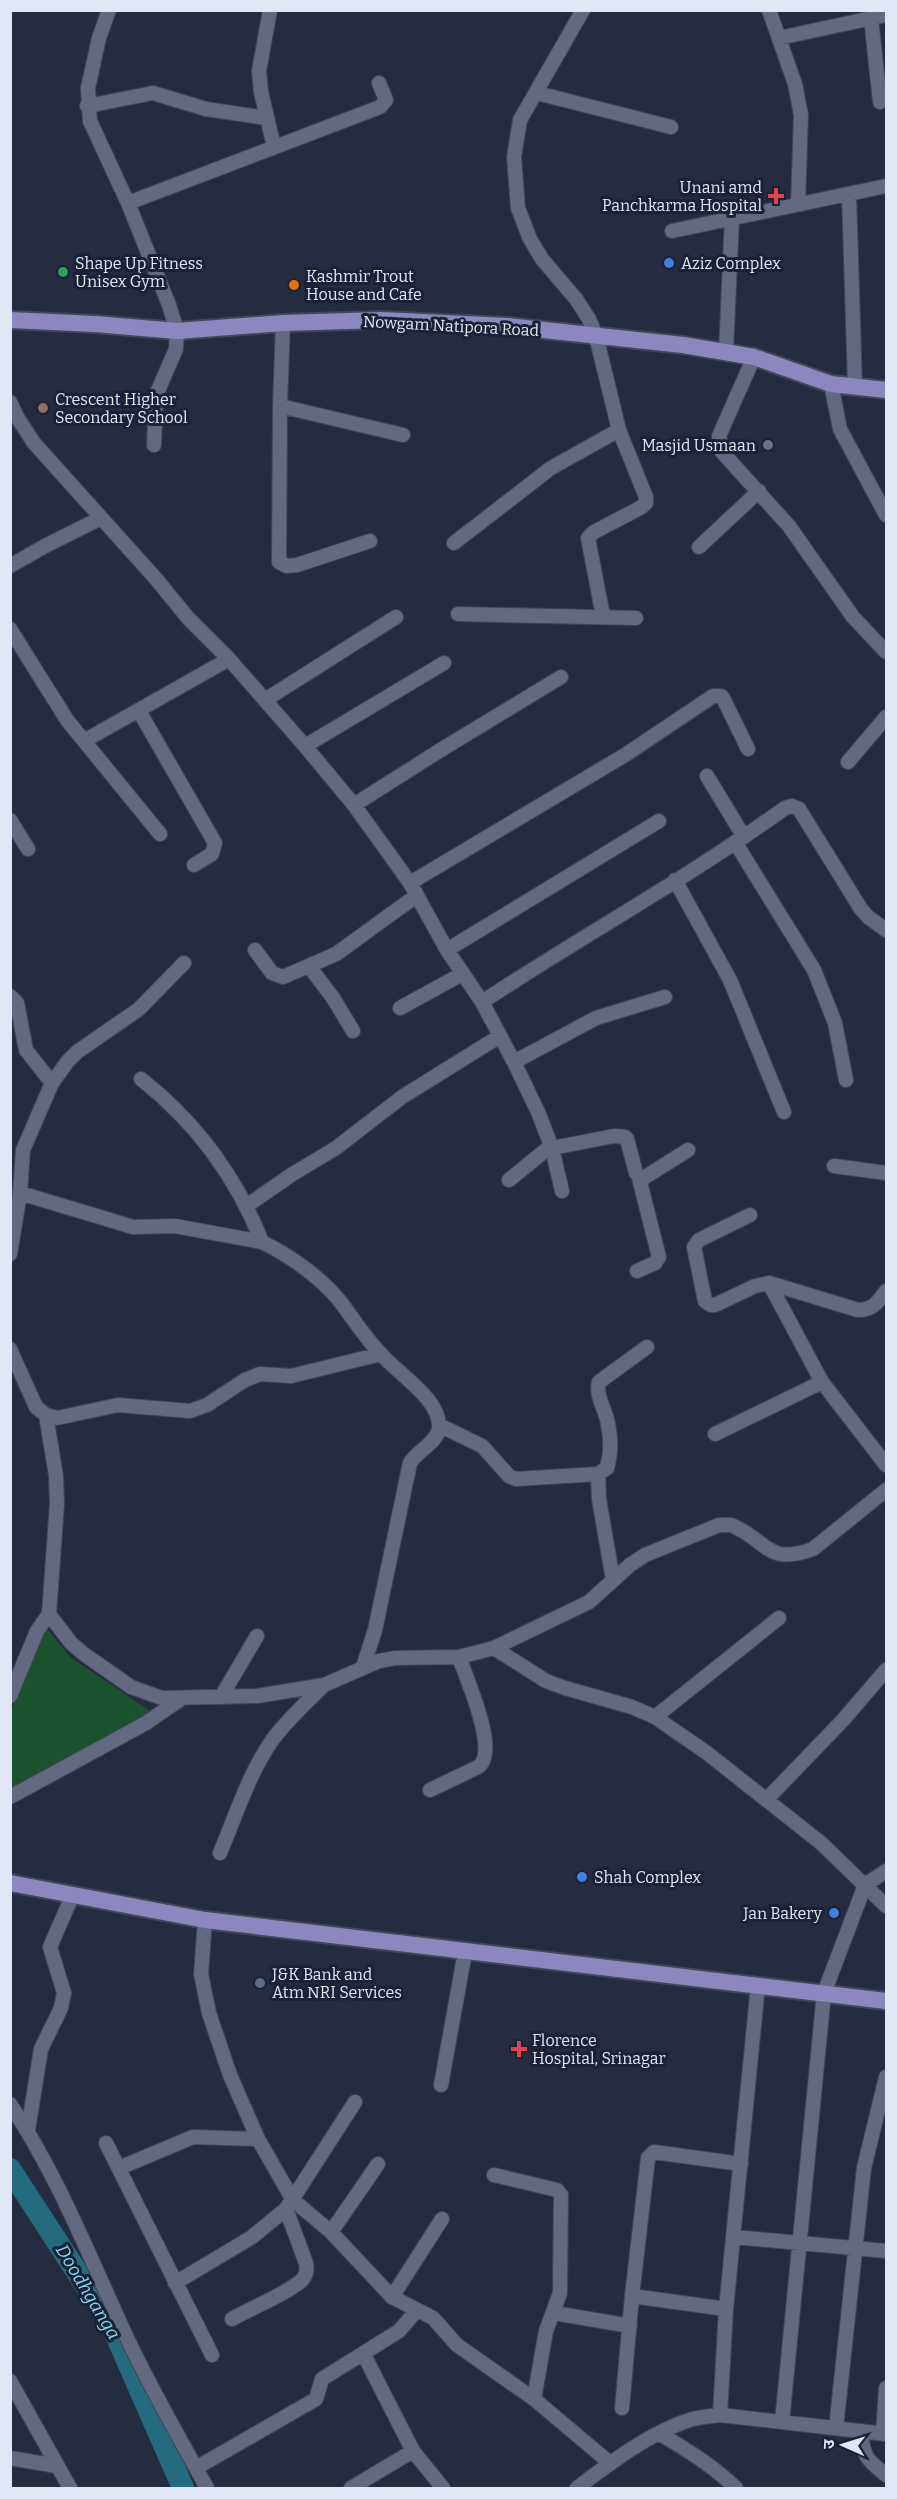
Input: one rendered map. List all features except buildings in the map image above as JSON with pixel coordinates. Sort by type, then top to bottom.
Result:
[{"type":"main road","name":"Nowgam Natipora Road","points":[[10,320],[177,331],[283,323],[381,320],[507,326],[683,345],[726,352],[754,357],[831,384],[886,390]]},
{"type":"main road","points":[[10,1883],[205,1920],[886,2001]]},
{"type":"street","points":[[109,10],[92,67],[87,106],[95,136],[128,203],[169,305],[177,331],[176,349],[156,395],[154,444]]},
{"type":"street","points":[[270,10],[259,72],[266,118],[274,147]]},
{"type":"street","points":[[583,10],[537,93],[524,111],[517,132],[514,157],[518,207],[530,239],[542,259],[576,299],[590,320],[619,430],[646,500],[640,508],[594,532],[588,538],[603,616]]},
{"type":"street","points":[[770,10],[795,84],[801,115],[798,204]]},
{"type":"street","points":[[779,38],[880,15],[880,102]]},
{"type":"street","points":[[128,203],[383,105],[386,100],[379,83]]},
{"type":"street","points":[[87,106],[153,93],[206,109],[266,118]]},
{"type":"street","points":[[537,93],[671,127]]},
{"type":"street","points":[[672,231],[886,186]]},
{"type":"street","points":[[849,195],[855,386]]},
{"type":"street","points":[[726,352],[732,218]]},
{"type":"street","points":[[283,323],[279,562],[287,566],[297,565],[370,541]]},
{"type":"street","points":[[754,357],[718,440],[722,452],[789,526],[853,617],[886,651]]},
{"type":"street","points":[[831,384],[840,429],[886,515]]},
{"type":"street","points":[[10,402],[20,424],[34,443],[188,618],[229,658],[354,805],[413,890],[447,950],[482,1002],[538,1112],[552,1148],[562,1191]]},
{"type":"street","points":[[280,406],[403,435]]},
{"type":"street","points":[[454,543],[551,468],[619,430]]},
{"type":"street","points":[[699,547],[759,491]]},
{"type":"street","points":[[10,566],[101,518]]},
{"type":"street","points":[[458,614],[636,618]]},
{"type":"street","points":[[265,700],[396,616]]},
{"type":"street","points":[[10,629],[50,694],[84,741],[160,834]]},
{"type":"street","points":[[84,741],[229,658]]},
{"type":"street","points":[[305,746],[444,663]]},
{"type":"street","points":[[354,805],[561,677]]},
{"type":"street","points":[[255,950],[272,973],[279,977],[336,954],[413,890],[713,696],[723,698],[748,749]]},
{"type":"street","points":[[139,711],[215,843],[212,854],[194,865]]},
{"type":"street","points":[[848,762],[886,717]]},
{"type":"street","points":[[707,776],[740,840],[814,970],[835,1023],[846,1080]]},
{"type":"street","points":[[482,1002],[740,840],[785,808],[796,807],[861,909],[886,930]]},
{"type":"street","points":[[10,820],[28,849]]},
{"type":"street","points":[[447,950],[659,820]]},
{"type":"street","points":[[675,880],[730,980],[784,1112]]},
{"type":"street","points":[[10,1254],[20,1193],[20,1166],[17,1154],[52,1083],[77,1052],[139,1009],[184,963]]},
{"type":"street","points":[[309,966],[333,998],[353,1031]]},
{"type":"street","points":[[400,1008],[462,974]]},
{"type":"street","points":[[10,996],[17,1003],[20,1011],[26,1050],[52,1083]]},
{"type":"street","points":[[514,1062],[596,1018],[665,997]]},
{"type":"street","points":[[248,1206],[291,1175],[336,1148],[402,1097],[500,1036]]},
{"type":"street","points":[[141,1078],[164,1096],[214,1153],[248,1206],[262,1242]]},
{"type":"street","points":[[509,1180],[552,1148],[614,1136],[624,1137],[639,1178],[659,1257],[655,1263],[637,1271]]},
{"type":"street","points":[[639,1178],[645,1178],[687,1150]]},
{"type":"street","points":[[834,1166],[886,1173]]},
{"type":"street","points":[[20,1193],[133,1227],[176,1226],[262,1242],[287,1257],[332,1292],[381,1354],[427,1398],[439,1425],[437,1435],[414,1455],[410,1463],[375,1630],[363,1667]]},
{"type":"street","points":[[750,1215],[696,1243],[694,1253],[705,1301],[711,1305],[755,1286],[769,1283],[858,1310],[872,1308],[886,1291]]},
{"type":"street","points":[[769,1283],[822,1382],[886,1465]]},
{"type":"street","points":[[439,1425],[482,1446],[510,1476],[516,1479],[598,1474],[607,1468],[610,1444],[608,1424],[598,1390],[599,1382],[647,1347]]},
{"type":"street","points":[[10,1349],[36,1407],[46,1415],[57,1418],[118,1405],[190,1411],[207,1405],[245,1380],[260,1374],[291,1376],[381,1354]]},
{"type":"street","points":[[715,1434],[822,1382]]},
{"type":"street","points":[[10,1696],[37,1631],[49,1614],[57,1504],[56,1476],[46,1415]]},
{"type":"street","points":[[598,1474],[599,1499],[613,1580]]},
{"type":"street","points":[[49,1614],[71,1643],[131,1687],[162,1698],[256,1696],[324,1685],[363,1667],[395,1658],[459,1657],[494,1648],[579,1608],[599,1594],[630,1565],[645,1556],[725,1524],[738,1527],[772,1552],[789,1556],[799,1554],[813,1549],[886,1490]]},
{"type":"street","points":[[655,1717],[779,1618]]},
{"type":"street","points":[[221,1697],[257,1636]]},
{"type":"street","points":[[494,1648],[546,1681],[632,1707],[655,1717],[707,1753],[821,1843],[886,1906]]},
{"type":"street","points":[[430,1790],[482,1765],[486,1755],[483,1726],[459,1657]]},
{"type":"street","points":[[766,1800],[843,1720],[886,1670]]},
{"type":"street","points":[[220,1852],[259,1762],[272,1741],[286,1723],[324,1685]]},
{"type":"street","points":[[10,1797],[146,1723],[181,1699]]},
{"type":"street","points":[[782,2422],[824,1993],[865,1886],[886,1871]]},
{"type":"street","points":[[28,2130],[40,2049],[61,2008],[64,1993],[50,1947],[72,1894]]},
{"type":"street","points":[[205,1920],[201,1974],[203,1989],[230,2075],[290,2205],[307,2271],[295,2285],[232,2319]]},
{"type":"street","points":[[441,2085],[465,1952]]},
{"type":"street","points":[[720,2415],[726,2309],[758,1985]]},
{"type":"street","points":[[836,2428],[864,2168],[886,2077]]},
{"type":"street","points":[[175,2283],[252,2237],[290,2205],[355,2102]]},
{"type":"street","points":[[10,2104],[28,2130],[152,2388],[207,2488]]},
{"type":"street","points":[[119,2168],[193,2137],[258,2139]]},
{"type":"street","points":[[106,2143],[212,2355]]},
{"type":"street","points":[[622,2408],[647,2163],[651,2154],[654,2152],[741,2164]]},
{"type":"street","points":[[331,2232],[378,2164]]},
{"type":"street","points":[[494,2175],[560,2192],[560,2293],[546,2331],[534,2399]]},
{"type":"street","points":[[290,2205],[331,2232],[392,2297],[434,2318],[457,2344],[534,2399],[610,2463]]},
{"type":"street","points":[[392,2297],[442,2219]]},
{"type":"street","points":[[734,2237],[798,2245],[886,2251]]},
{"type":"street","points":[[632,2296],[726,2309]]},
{"type":"street","points":[[196,2468],[316,2399],[320,2383],[326,2376],[364,2355],[403,2328],[417,2310]]},
{"type":"street","points":[[554,2313],[630,2326]]},
{"type":"street","points":[[364,2355],[413,2451],[437,2486]]},
{"type":"street","points":[[10,2381],[70,2488]]},
{"type":"street","points":[[577,2488],[610,2463],[660,2434],[694,2419],[720,2415],[885,2434],[886,2388]]},
{"type":"street","points":[[861,2432],[862,2450],[866,2459],[886,2475]]},
{"type":"street","points":[[660,2434],[691,2452],[736,2488]]},
{"type":"street","points":[[351,2488],[413,2451]]},
{"type":"street","points":[[10,2458],[57,2466]]},
{"type":"green space","points":[[48,1630],[70,1657],[153,1713],[11,1788],[11,1712],[37,1633]]},
{"type":"waterway","name":"Doodhganga","points":[[10,2169],[112,2326],[183,2488]]},
{"type":"place","name":"Unani amd Panchkarma Hospital","points":[[776,196]]},
{"type":"place","name":"Aziz Complex","points":[[669,263]]},
{"type":"place","name":"Shape Up Fitness Unisex Gym","points":[[63,272]]},
{"type":"place","name":"Kashmir Trout House and Cafe","points":[[294,285]]},
{"type":"place","name":"Crescent Higher Secondary School","points":[[43,408]]},
{"type":"place","name":"Masjid Usmaan","points":[[768,445]]},
{"type":"place","name":"Shah Complex","points":[[582,1877]]},
{"type":"place","name":"Jan Bakery","points":[[834,1913]]},
{"type":"place","name":"J&K Bank and Atm NRI Services","points":[[260,1983]]},
{"type":"place","name":"Florence Hospital, Srinagar","points":[[519,2049]]}]
